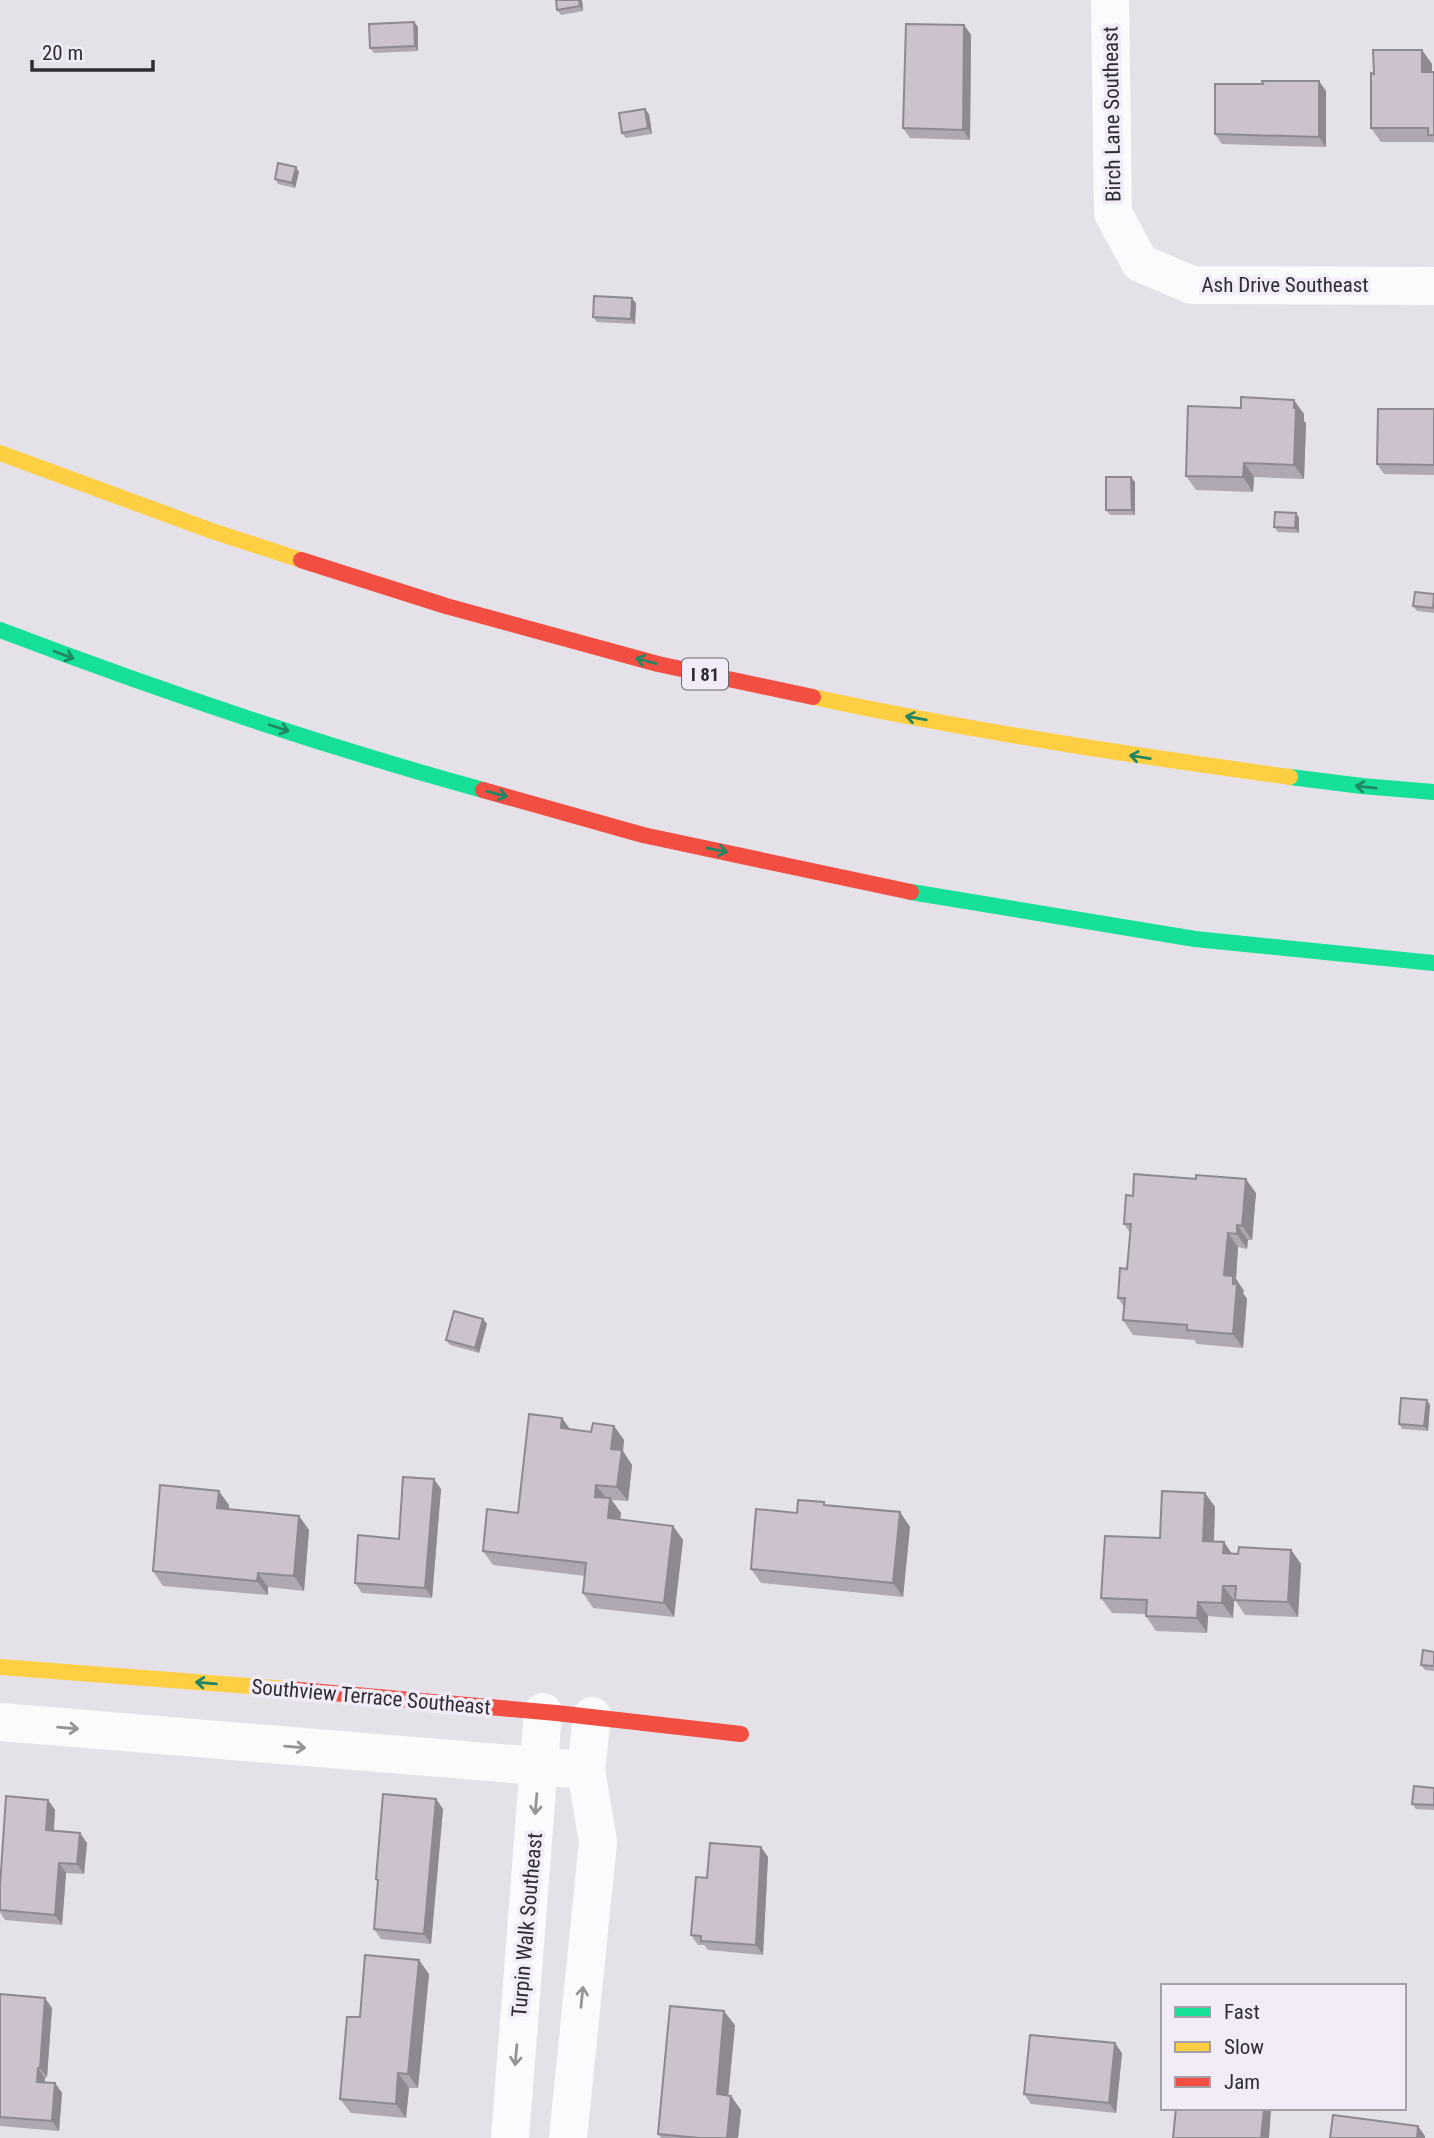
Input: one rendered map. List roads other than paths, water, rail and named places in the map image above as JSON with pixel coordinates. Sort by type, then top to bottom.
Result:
[{"type":"main road","name":"I 81","points":[[0,453],[212,531],[446,606],[658,664],[882,712],[1128,755],[1362,786],[1434,792]]},
{"type":"main road","points":[[0,630],[110,672],[377,761],[643,835],[913,892],[1195,939],[1434,963]]},
{"type":"main road","name":"Southview Terrace Southeast","points":[[0,1667],[592,1716],[741,1734]]},
{"type":"street","name":"Birch Lane Southeast","points":[[1110,0],[1113,213],[1140,263]]},
{"type":"street","name":"Ash Drive Southeast","points":[[1140,263],[1192,285],[1434,286]]},
{"type":"street","name":"Turpin Walk Southeast","points":[[510,2138],[543,1712]]},
{"type":"street","points":[[568,2138],[598,1842],[586,1770],[592,1716]]},
{"type":"street","points":[[0,1722],[586,1770]]}]
